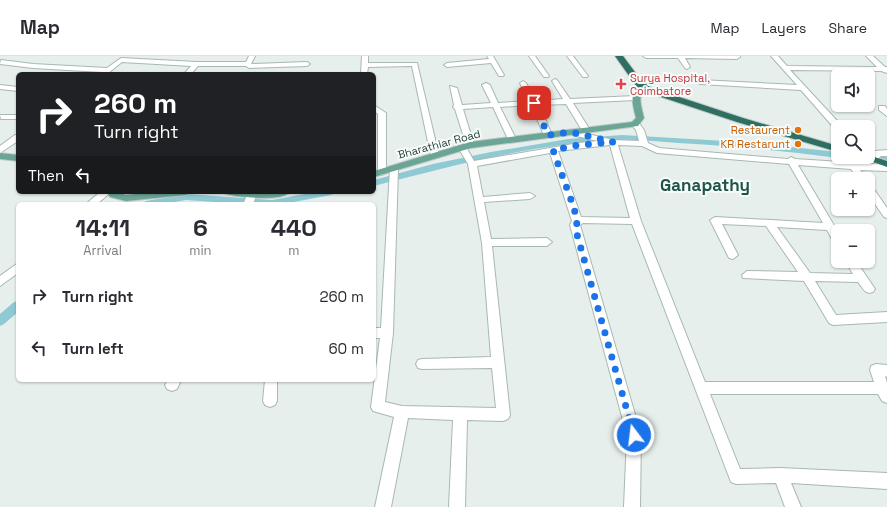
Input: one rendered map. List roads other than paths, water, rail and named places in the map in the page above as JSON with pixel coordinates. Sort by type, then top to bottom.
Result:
[{"type":"highway","points":[[619,56],[642,84],[656,92],[740,120],[831,147]]},
{"type":"highway","points":[[626,56],[642,84],[735,115],[831,143]]},
{"type":"highway","points":[[875,157],[887,162]]},
{"type":"highway","points":[[875,159],[887,162]]},
{"type":"main road","points":[[637,127],[640,118],[635,98],[642,84]]},
{"type":"main road","name":"Bharathiar Road","points":[[378,173],[466,148],[512,139],[572,133],[586,130],[637,127]]},
{"type":"main road","points":[[0,156],[16,158]]},
{"type":"main road","points":[[113,194],[126,198],[166,194]]},
{"type":"main road","points":[[236,194],[250,199],[275,194]]},
{"type":"street","points":[[0,62],[11,56]]},
{"type":"street","points":[[158,62],[163,56]]},
{"type":"street","points":[[248,64],[252,56]]},
{"type":"street","points":[[364,72],[365,56]]},
{"type":"street","points":[[532,56],[546,76]]},
{"type":"street","points":[[570,56],[585,76]]},
{"type":"street","points":[[646,56],[737,57]]},
{"type":"street","points":[[680,56],[687,67]]},
{"type":"street","points":[[774,56],[832,120]]},
{"type":"street","points":[[868,56],[886,70]]},
{"type":"street","points":[[447,65],[492,59],[501,75]]},
{"type":"street","points":[[0,62],[105,72],[121,60],[196,64],[248,64],[249,66],[307,64]]},
{"type":"street","points":[[189,72],[196,64]]},
{"type":"street","points":[[365,65],[415,64],[435,156]]},
{"type":"street","points":[[275,72],[279,66]]},
{"type":"street","points":[[785,68],[886,70]]},
{"type":"street","points":[[555,81],[586,130]]},
{"type":"street","points":[[700,82],[804,88]]},
{"type":"street","points":[[523,83],[534,103],[548,135]]},
{"type":"street","points":[[486,85],[512,139]]},
{"type":"street","points":[[0,87],[16,89]]},
{"type":"street","points":[[394,169],[380,333],[378,407],[402,412],[503,415],[487,243],[472,164],[466,148],[452,88]]},
{"type":"street","points":[[457,107],[635,98]]},
{"type":"street","points":[[887,108],[882,108],[887,114]]},
{"type":"street","points":[[378,114],[378,173]]},
{"type":"street","points":[[1,117],[16,117]]},
{"type":"street","points":[[637,127],[644,144]]},
{"type":"street","points":[[572,133],[613,142],[644,144],[657,150],[791,160],[854,167],[887,162]]},
{"type":"street","points":[[0,150],[16,138]]},
{"type":"street","points":[[472,164],[579,145],[613,142]]},
{"type":"street","points":[[613,142],[636,221],[736,477],[780,475],[887,481]]},
{"type":"street","points":[[553,150],[577,221],[576,231],[634,435],[630,497],[632,507]]},
{"type":"street","points":[[791,160],[831,230]]},
{"type":"street","points":[[854,167],[857,172]]},
{"type":"street","points":[[94,202],[104,194]]},
{"type":"street","points":[[478,200],[530,196]]},
{"type":"street","points":[[875,197],[887,215]]},
{"type":"street","points":[[733,255],[715,220],[768,222],[829,227]]},
{"type":"street","points":[[577,221],[636,221]]},
{"type":"street","points":[[768,222],[808,278],[833,320],[887,317]]},
{"type":"street","points":[[487,243],[547,242]]},
{"type":"street","points":[[855,268],[869,289]]},
{"type":"street","points":[[0,282],[16,269]]},
{"type":"street","points":[[748,275],[808,278],[861,278]]},
{"type":"street","points":[[422,364],[499,362]]},
{"type":"street","points":[[700,388],[884,393],[876,370],[887,371]]},
{"type":"street","points":[[270,401],[271,382]]},
{"type":"street","points":[[383,507],[402,412]]},
{"type":"street","points":[[457,507],[460,414]]},
{"type":"street","points":[[780,475],[793,507]]},
{"type":"waterway","points":[[376,182],[433,167],[491,155],[568,141],[622,137],[743,144],[831,154]]},
{"type":"waterway","points":[[875,158],[887,159]]},
{"type":"waterway","points":[[277,202],[320,194]]},
{"type":"waterway","points":[[157,202],[186,197],[258,202]]},
{"type":"waterway","points":[[0,321],[16,307]]},
{"type":"place","name":"Surya Hospital, Coimbatore","points":[[621,84]]},
{"type":"place","name":"Restaurent","points":[[798,130]]},
{"type":"place","name":"KR Restarunt","points":[[798,144]]},
{"type":"district","name":"Ganapathy","points":[[705,185]]}]
